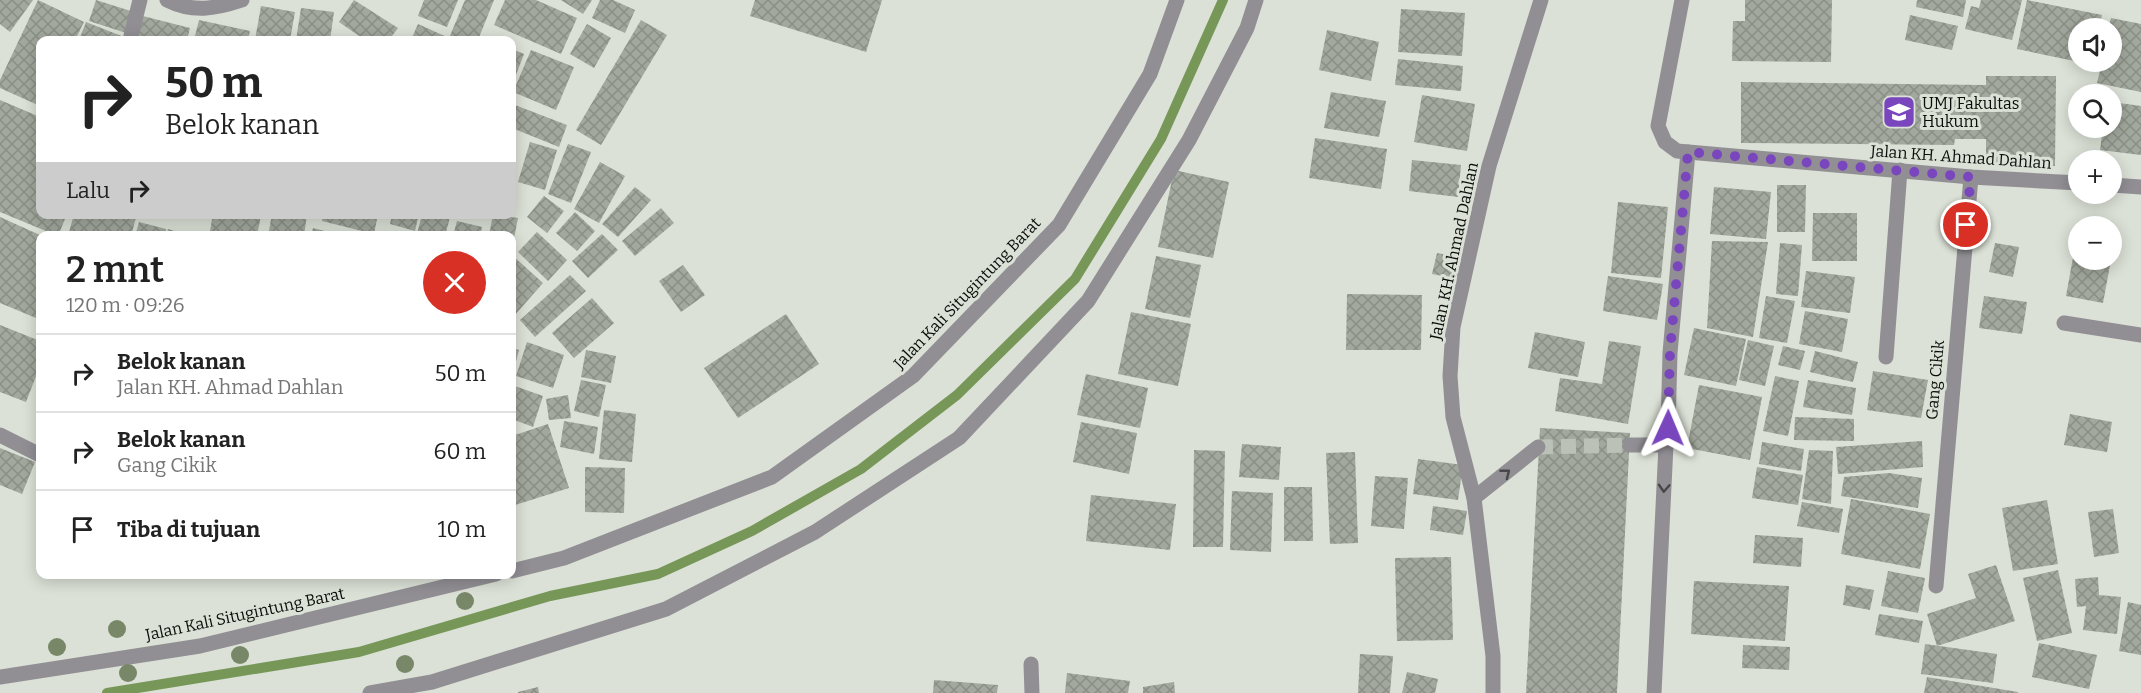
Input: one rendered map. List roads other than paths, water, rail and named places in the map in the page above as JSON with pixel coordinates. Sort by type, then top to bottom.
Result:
[{"type":"street","points":[[131,36],[140,0]]},
{"type":"street","points":[[166,0],[181,7],[199,9],[216,9],[242,0]]},
{"type":"street","name":"Jalan Kali Situgintung Barat","points":[[516,570],[564,558],[772,477],[913,376],[1059,225],[1150,74],[1176,0]]},
{"type":"street","points":[[370,693],[432,682],[666,609],[815,532],[959,438],[1088,301],[1189,140],[1247,27],[1256,0]]},
{"type":"street","name":"Jalan KH. Ahmad Dahlan","points":[[1493,693],[1493,656],[1474,498],[1453,417],[1450,376],[1453,327],[1489,166],[1541,0]]},
{"type":"street","name":"Jalan KH. Ahmad Dahlan","points":[[1682,0],[1658,126],[1665,142],[1677,150],[1971,177],[2068,182]]},
{"type":"street","points":[[1668,428],[1670,352],[1688,152]]},
{"type":"street","points":[[1886,357],[1900,170]]},
{"type":"street","name":"Gang Cikik","points":[[1936,586],[1971,177]]},
{"type":"street","points":[[2122,186],[2141,187]]},
{"type":"street","points":[[2064,323],[2141,335]]},
{"type":"street","points":[[0,435],[36,453]]},
{"type":"street","points":[[1630,445],[1666,446],[1654,693]]},
{"type":"street","points":[[1474,498],[1538,447]]},
{"type":"street","name":"Jalan Kali Situgintung Barat","points":[[0,677],[200,645],[475,579]]},
{"type":"street","points":[[1032,664],[1032,693]]},
{"type":"waterway","points":[[107,693],[359,652],[550,596],[658,574],[752,531],[861,469],[957,395],[1075,279],[1161,139],[1223,0]]},
{"type":"tunnel","points":[[1538,447],[1630,445]]},
{"type":"place","name":"UMJ Fakultas Hukum","points":[[1899,112]]}]
